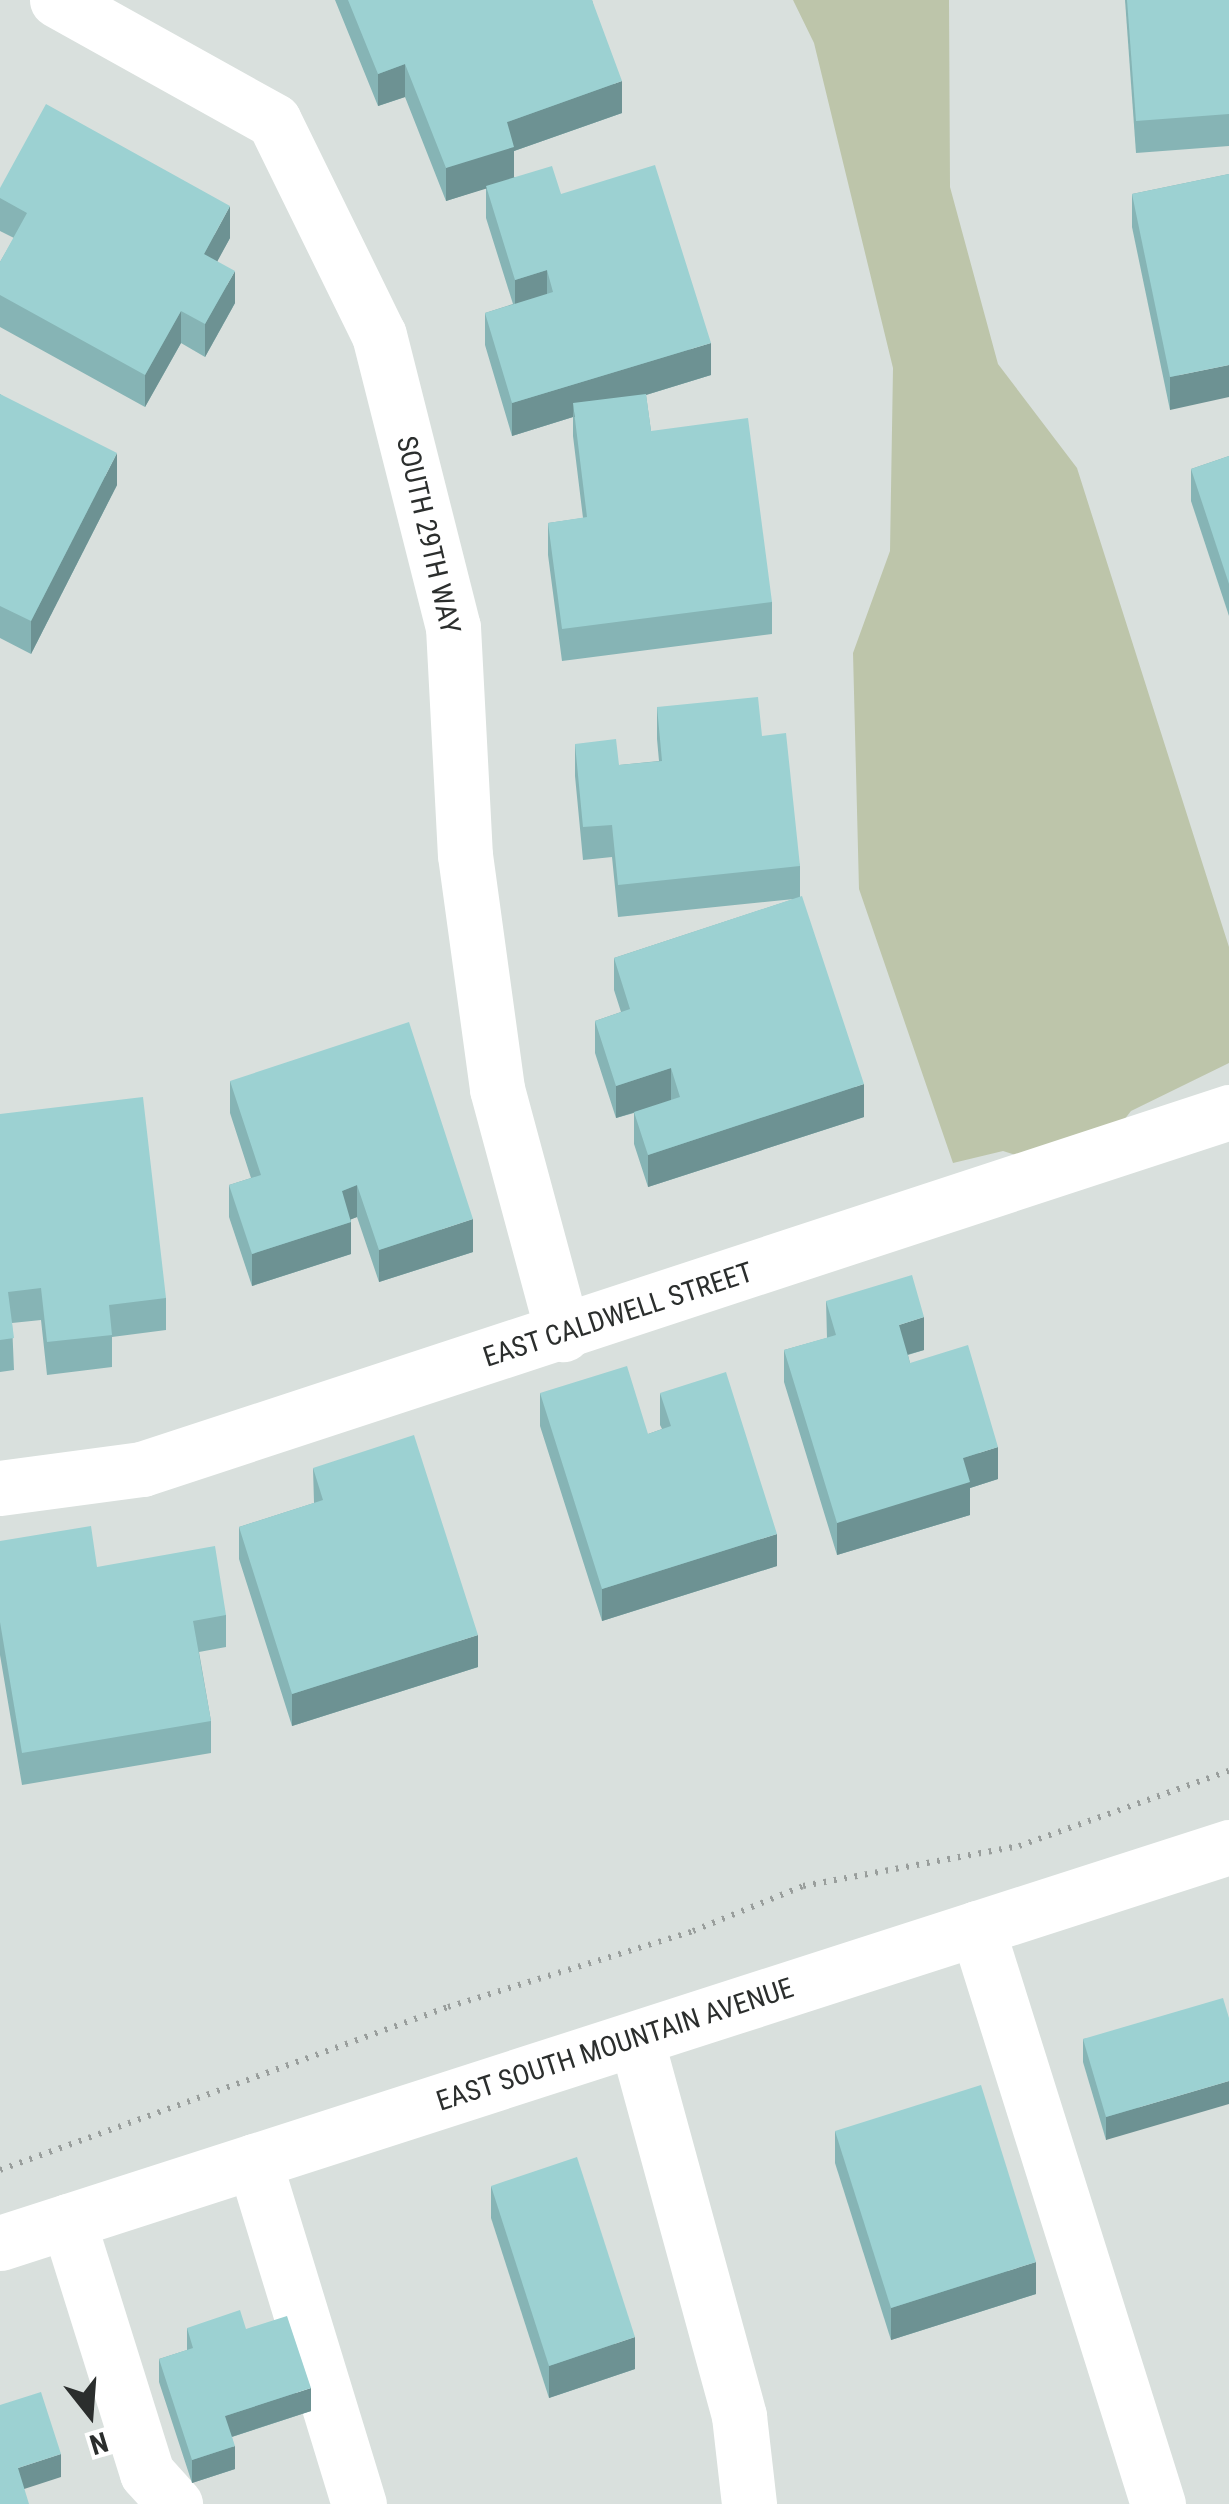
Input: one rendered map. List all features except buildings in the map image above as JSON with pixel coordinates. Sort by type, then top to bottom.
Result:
[{"type":"street","name":"SOUTH 29TH WAY","points":[[57,0],[274,121],[379,335],[453,626],[465,854],[497,1089],[563,1334]]},
{"type":"street","name":"EAST CALDWELL STREET","points":[[0,1488],[142,1469],[563,1334],[1229,1112]]},
{"type":"street","name":"EAST SOUTH MOUNTAIN AVENUE","points":[[0,2242],[977,1928],[1226,1858]]},
{"type":"street","points":[[977,1928],[1158,2504]]},
{"type":"street","points":[[636,2039],[740,2416],[749,2504]]},
{"type":"street","points":[[254,2161],[358,2504]]},
{"type":"street","points":[[68,2221],[147,2474],[175,2504]]},
{"type":"path","points":[[0,2170],[448,2006],[693,1931],[803,1886],[1018,1846],[1229,1771]]},
{"type":"green space","points":[[793,0],[949,0],[950,187],[998,364],[1077,468],[1229,947],[1229,1063],[1131,1111],[1120,1125],[1022,1157],[1003,1151],[953,1163],[859,889],[853,653],[890,551],[893,368],[814,43]]}]
